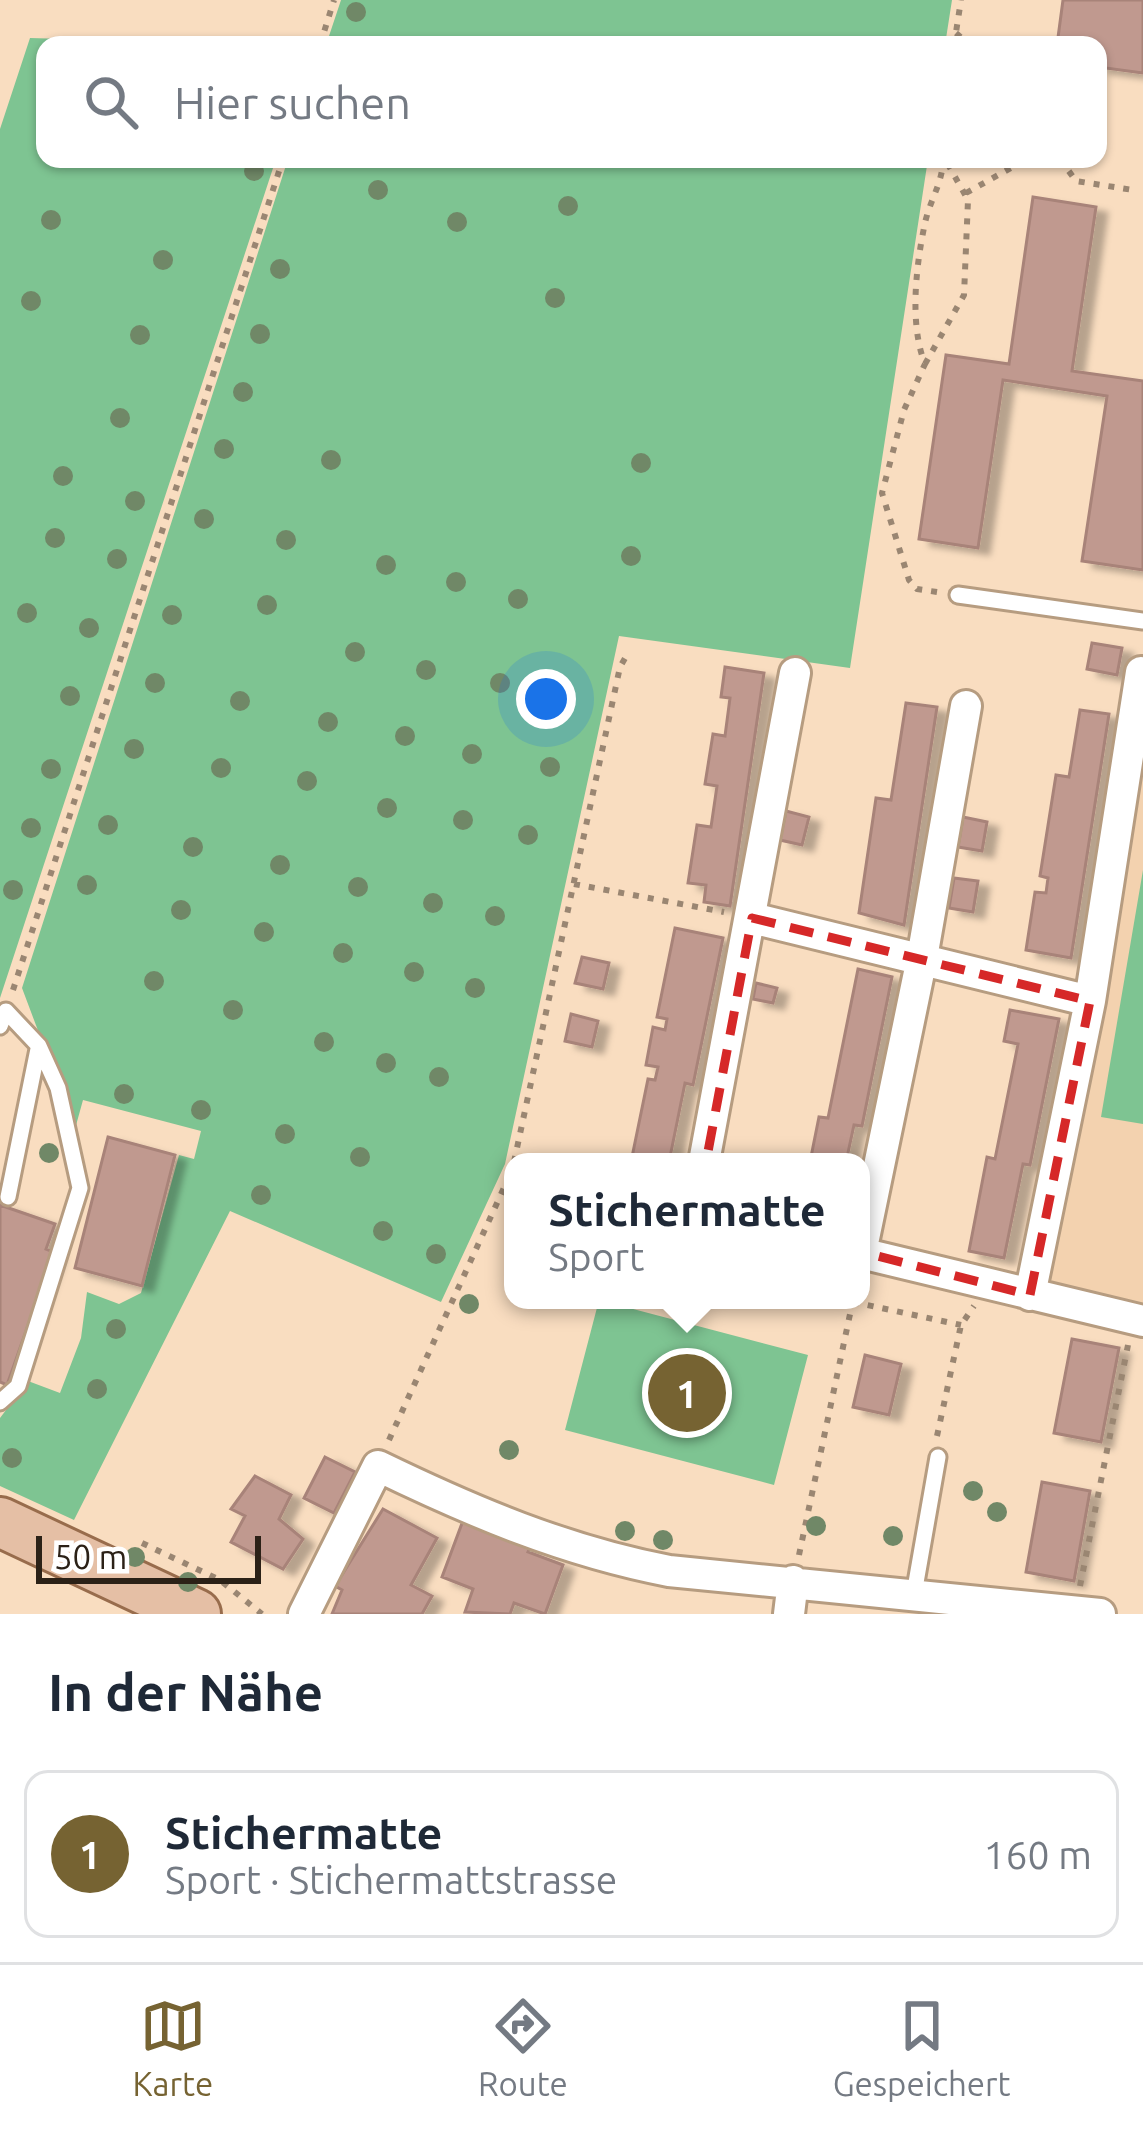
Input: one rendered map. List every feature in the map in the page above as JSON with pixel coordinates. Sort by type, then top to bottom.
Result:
[{"type":"main road","points":[[0,1522],[196,1614]]},
{"type":"street","points":[[1030,1295],[1090,1001],[1142,671]]},
{"type":"street","points":[[706,1153],[795,673]]},
{"type":"street","points":[[870,1209],[922,958],[966,706]]},
{"type":"street","points":[[752,918],[1090,1001]]},
{"type":"street","points":[[870,1255],[1138,1320]]},
{"type":"street","points":[[304,1614],[378,1466],[471,1511],[589,1554],[669,1571],[1087,1613]]},
{"type":"street","points":[[789,1614],[793,1581]]},
{"type":"lane","points":[[958,596],[1143,621]]},
{"type":"lane","points":[[0,1402],[17,1386],[80,1187],[58,1088],[39,1046],[3,1018]]},
{"type":"lane","points":[[8,1197],[39,1046]]},
{"type":"lane","points":[[914,1594],[938,1457]]},
{"type":"path","points":[[323,36],[334,0]]},
{"type":"path","points":[[955,36],[961,0]]},
{"type":"path","points":[[956,32],[960,36]]},
{"type":"path","points":[[3,1018],[280,168]]},
{"type":"path","points":[[925,364],[915,338],[917,306],[925,223],[943,168]]},
{"type":"path","points":[[950,168],[966,193],[964,295],[904,410],[883,493],[909,580],[917,589],[958,596]]},
{"type":"path","points":[[966,193],[1011,168]]},
{"type":"path","points":[[1067,168],[1076,181],[1132,190]]},
{"type":"path","points":[[517,1153],[628,652]]},
{"type":"path","points":[[574,884],[752,918]]},
{"type":"path","points":[[378,1466],[504,1187]]},
{"type":"path","points":[[938,1457],[934,1447],[961,1325],[980,1283]]},
{"type":"path","points":[[870,1305],[961,1325]]},
{"type":"path","points":[[793,1581],[851,1309]]},
{"type":"path","points":[[1087,1613],[1138,1320]]},
{"type":"highlighted area","points":[[752,918],[1090,1001],[1030,1295],[697,1210]]},
{"type":"shaded area","points":[[1143,724],[1143,1313],[1042,1291]]},
{"type":"green space","points":[[341,0],[952,0],[946,36],[329,36]]},
{"type":"green space","points":[[30,38],[36,38],[36,168],[273,168],[0,998],[0,129]]},
{"type":"green space","points":[[285,168],[927,168],[850,668],[619,636],[504,1166],[441,1302],[230,1211],[74,1520],[0,1486],[0,1418],[28,1381],[60,1393],[81,1338],[87,1292],[119,1304],[141,1293],[179,1155],[194,1159],[201,1131],[83,1100],[75,1129],[22,988]]},
{"type":"green space","points":[[1143,870],[1143,1124],[1101,1117]]},
{"type":"green space","points":[[597,1309],[633,1309],[808,1355],[774,1485],[565,1430]]},
{"type":"building","points":[[1063,0],[1143,0],[1143,73],[1107,68],[1107,36],[1058,36]]},
{"type":"building","points":[[1033,197],[1096,207],[1072,371],[1143,381],[1143,570],[1082,561],[1107,396],[1003,380],[978,548],[919,539],[946,355],[1009,364]]},
{"type":"building","points":[[1092,643],[1122,648],[1117,675],[1087,669]]},
{"type":"building","points":[[725,667],[764,673],[730,906],[704,902],[706,885],[688,883],[697,825],[711,827],[717,786],[705,784],[713,734],[725,736],[730,698],[721,697]]},
{"type":"building","points":[[906,703],[937,707],[904,925],[859,913],[876,798],[891,800]]},
{"type":"building","points":[[1080,710],[1109,714],[1071,958],[1026,950],[1035,892],[1046,893],[1048,878],[1040,876],[1056,775],[1069,777]]},
{"type":"building","points":[[786,811],[809,817],[802,845],[780,840]]},
{"type":"building","points":[[963,817],[987,822],[982,851],[958,847]]},
{"type":"building","points":[[954,878],[978,881],[973,912],[949,908]]},
{"type":"building","points":[[675,928],[723,938],[693,1085],[685,1083],[671,1153],[633,1153],[648,1079],[655,1080],[658,1067],[646,1065],[653,1027],[665,1030],[667,1019],[657,1017]]},
{"type":"building","points":[[582,957],[609,963],[603,989],[575,983]]},
{"type":"building","points":[[858,969],[892,977],[862,1126],[854,1125],[848,1153],[812,1153],[819,1117],[828,1118]]},
{"type":"building","points":[[756,983],[777,988],[773,1003],[753,999]]},
{"type":"building","points":[[1010,1010],[1059,1019],[1030,1165],[1023,1164],[1004,1258],[969,1251],[987,1157],[995,1159],[1018,1044],[1004,1041]]},
{"type":"building","points":[[571,1014],[598,1021],[592,1047],[565,1041]]},
{"type":"building","points":[[108,1137],[175,1155],[142,1286],[75,1268]]},
{"type":"building","points":[[0,1205],[55,1224],[46,1249],[54,1252],[7,1385],[0,1382]]},
{"type":"building","points":[[1072,1339],[1119,1348],[1101,1442],[1054,1433]]},
{"type":"building","points":[[865,1355],[901,1364],[889,1415],[853,1407]]},
{"type":"building","points":[[325,1457],[355,1472],[334,1513],[304,1498]]},
{"type":"building","points":[[255,1476],[291,1495],[279,1519],[303,1539],[283,1569],[231,1542],[245,1516],[231,1509]]},
{"type":"building","points":[[1042,1482],[1090,1491],[1074,1581],[1026,1572]]},
{"type":"building","points":[[383,1509],[437,1538],[411,1585],[432,1596],[422,1614],[332,1614],[342,1590],[335,1586]]},
{"type":"building","points":[[464,1518],[532,1543],[528,1552],[563,1565],[545,1614],[514,1603],[510,1614],[465,1612],[473,1589],[442,1577]]},
{"type":"place","name":"Stichermatte","points":[[687,1393]]}]
